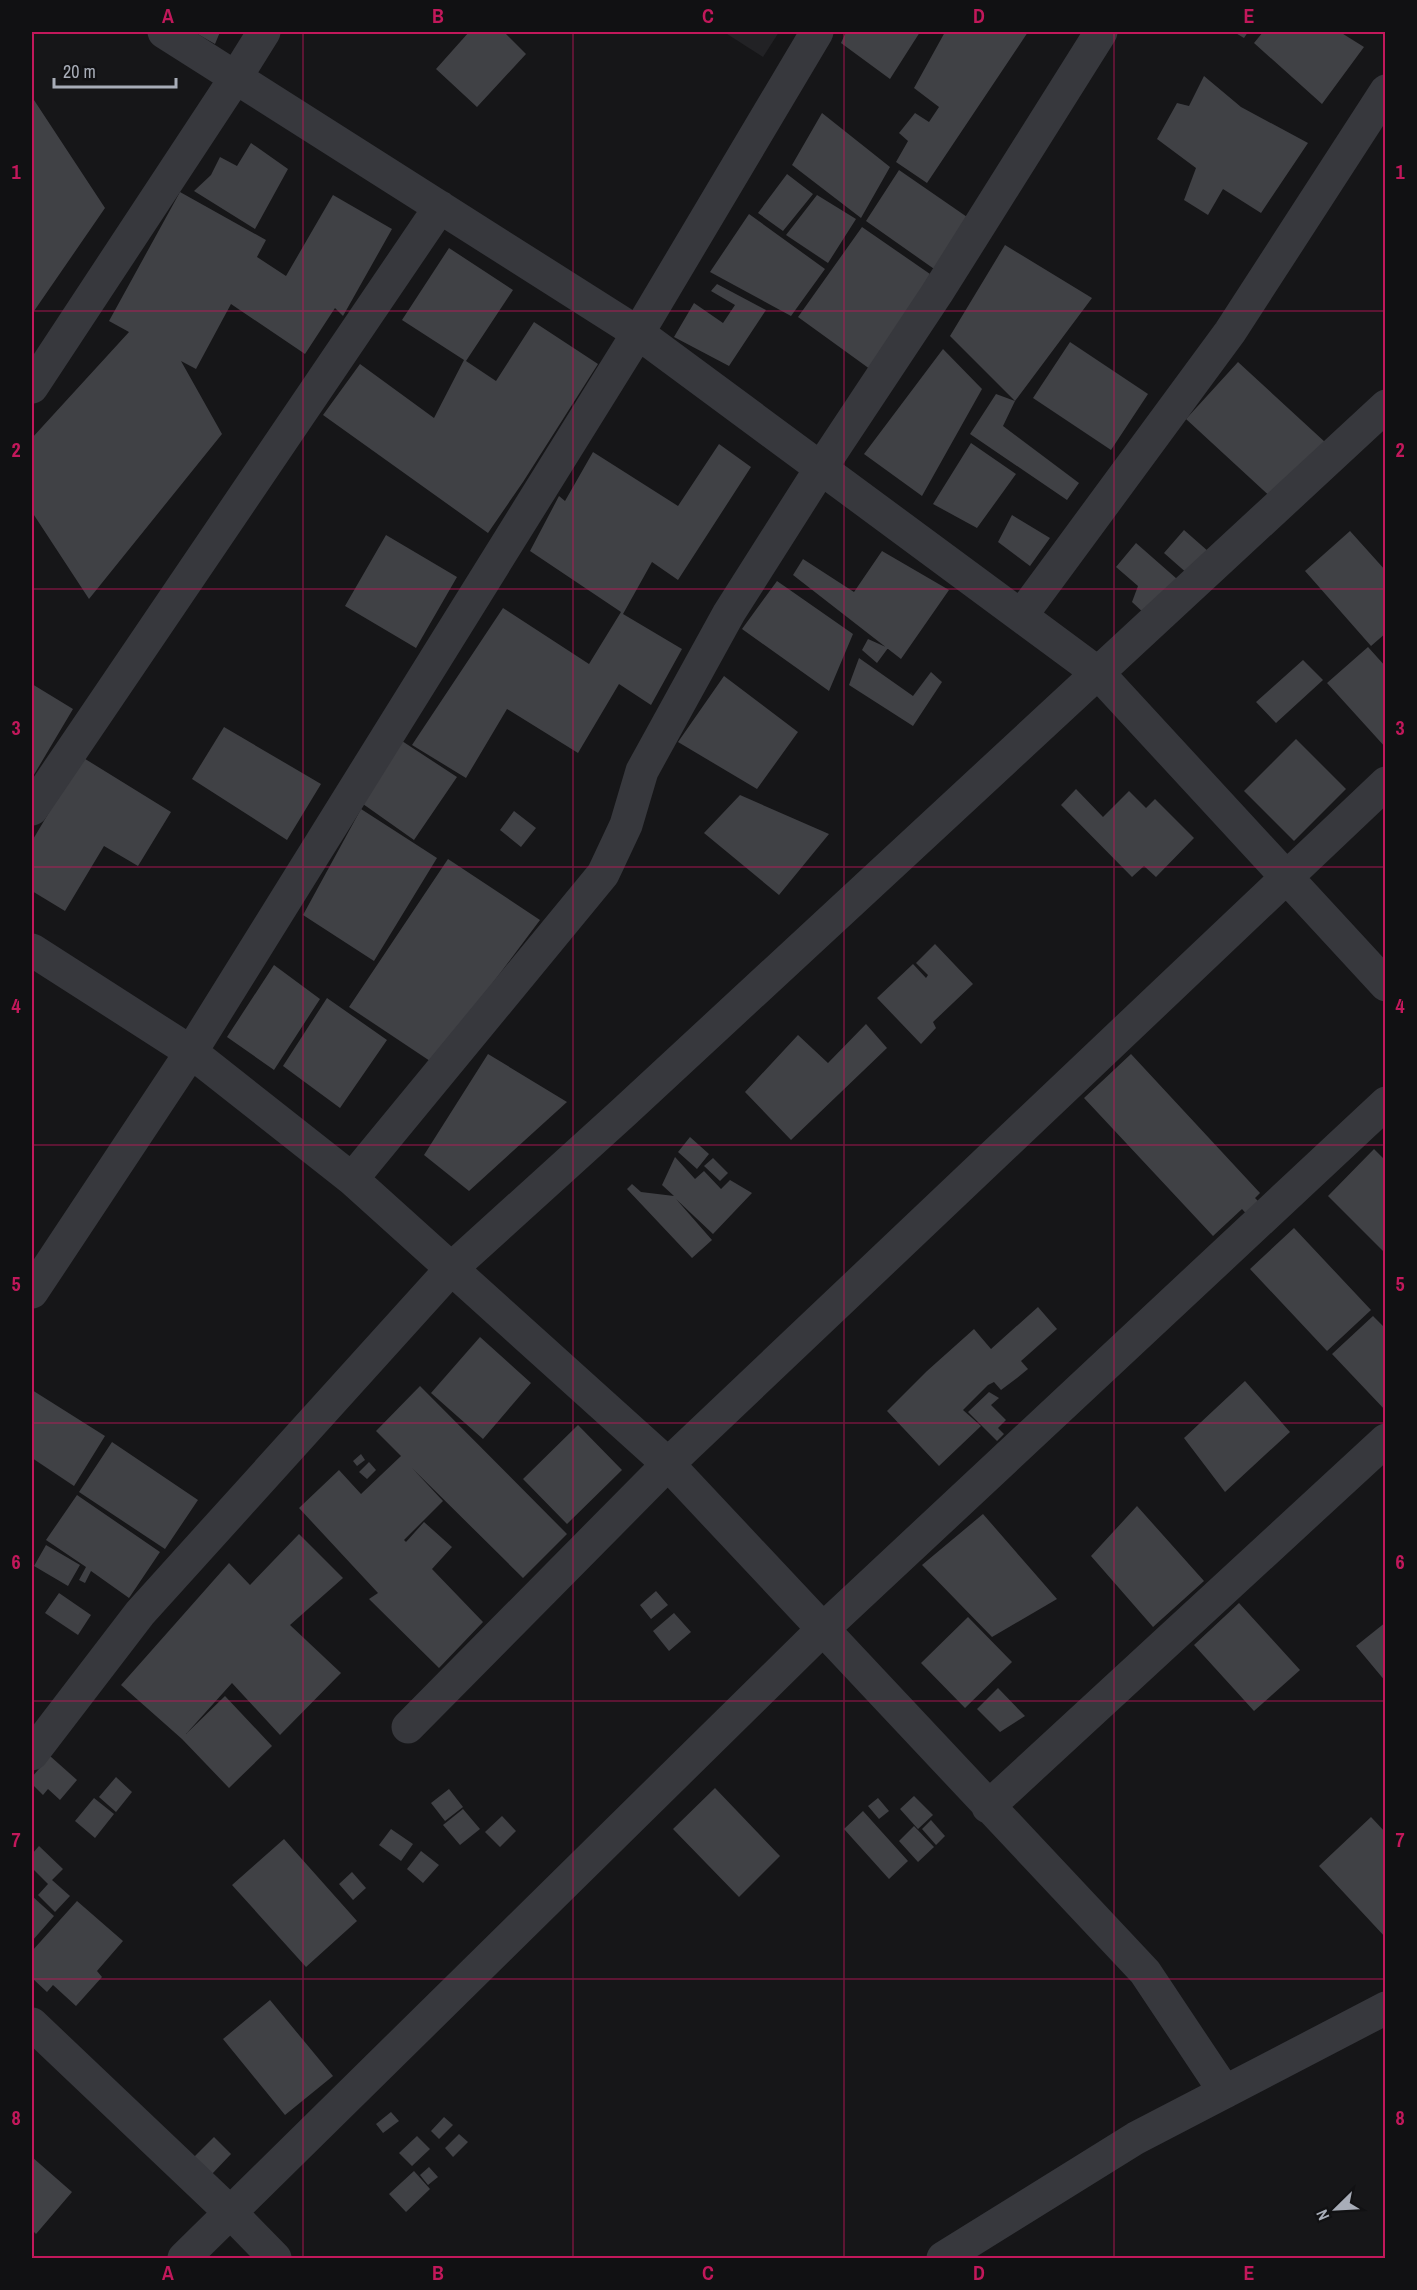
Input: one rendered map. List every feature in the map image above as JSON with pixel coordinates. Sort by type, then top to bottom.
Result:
[{"type":"street","points":[[164,32],[638,333],[1098,673],[1386,985]]},
{"type":"street","points":[[32,387],[264,32]]},
{"type":"street","points":[[32,1292],[191,1052],[638,333],[817,32]]},
{"type":"street","points":[[352,1179],[603,874],[626,825],[642,771],[729,613],[821,468],[938,293],[1101,32]]},
{"type":"street","points":[[1020,616],[1230,332],[1386,91]]},
{"type":"street","points":[[32,809],[440,207]]},
{"type":"street","points":[[32,1754],[140,1613],[452,1268],[633,1104],[1386,406]]},
{"type":"street","points":[[408,1726],[668,1464],[1386,783]]},
{"type":"street","points":[[32,950],[191,1052],[352,1179],[668,1464],[1145,1972],[1225,2092]]},
{"type":"street","points":[[184,2259],[822,1630],[1386,1103]]},
{"type":"street","points":[[988,1807],[1386,1440]]},
{"type":"street","points":[[943,2259],[1136,2138],[1386,2008]]},
{"type":"street","points":[[32,2024],[232,2214],[275,2259]]},
{"type":"shaded area","points":[[724,32],[779,32],[763,57]]},
{"type":"building","points":[[194,32],[220,32],[215,44]]},
{"type":"building","points":[[469,32],[504,32],[526,54],[477,107],[436,69]]},
{"type":"building","points":[[846,32],[920,32],[890,79],[841,43]]},
{"type":"building","points":[[945,32],[1028,32],[927,183],[896,162],[908,141],[899,133],[915,113],[929,122],[939,107],[914,88]]},
{"type":"building","points":[[1234,32],[1248,32],[1244,38]]},
{"type":"building","points":[[1263,32],[1340,32],[1364,47],[1322,104],[1254,43]]},
{"type":"building","points":[[1204,76],[1241,107],[1308,143],[1261,213],[1223,189],[1208,215],[1184,200],[1196,168],[1157,139],[1177,103],[1189,106]]},
{"type":"building","points":[[32,97],[105,208],[32,314]]},
{"type":"building","points":[[822,113],[890,167],[861,218],[792,165]]},
{"type":"building","points":[[251,143],[288,169],[255,229],[194,191],[211,175],[220,157],[237,166]]},
{"type":"building","points":[[899,170],[970,219],[937,271],[866,221]]},
{"type":"building","points":[[787,174],[813,194],[783,231],[758,213]]},
{"type":"building","points":[[180,192],[266,240],[257,257],[286,276],[333,195],[392,229],[343,316],[335,308],[305,354],[231,304],[196,369],[181,361],[222,434],[89,599],[32,512],[32,438],[129,332],[109,321]]},
{"type":"building","points":[[817,195],[856,219],[828,263],[786,235]]},
{"type":"building","points":[[749,214],[825,269],[791,316],[710,272]]},
{"type":"building","points":[[862,227],[930,274],[874,372],[798,317]]},
{"type":"building","points":[[1005,245],[1092,298],[1015,401],[950,336]]},
{"type":"building","points":[[449,248],[513,290],[466,361],[496,381],[534,322],[598,364],[488,533],[323,415],[360,364],[434,418],[464,360],[402,320]]},
{"type":"building","points":[[717,284],[766,310],[729,366],[674,337],[694,303],[723,323],[735,305],[711,291]]},
{"type":"building","points":[[1070,342],[1148,394],[1111,450],[1033,398]]},
{"type":"building","points":[[943,349],[982,389],[922,496],[864,454]]},
{"type":"building","points":[[1238,362],[1326,443],[1274,500],[1186,419]]},
{"type":"building","points":[[996,394],[1015,401],[1003,426],[1079,483],[1067,500],[970,434]]},
{"type":"building","points":[[971,443],[1016,474],[977,528],[933,504]]},
{"type":"building","points":[[719,444],[751,467],[678,580],[652,562],[623,614],[682,649],[651,705],[619,684],[578,753],[507,709],[466,778],[412,745],[503,608],[589,664],[621,612],[530,551],[559,496],[565,501],[593,452],[678,506]]},
{"type":"building","points":[[1012,515],[1050,538],[1030,566],[998,542]]},
{"type":"building","points":[[1184,530],[1209,552],[1189,575],[1164,553]]},
{"type":"building","points":[[1350,531],[1386,571],[1386,633],[1371,646],[1305,571]]},
{"type":"building","points":[[386,535],[457,577],[416,648],[345,606]]},
{"type":"building","points":[[1136,543],[1177,579],[1146,615],[1132,602],[1138,586],[1116,567]]},
{"type":"building","points":[[882,551],[949,590],[901,659],[793,575],[803,559],[854,592]]},
{"type":"building","points":[[777,581],[853,634],[829,691],[742,629]]},
{"type":"building","points":[[868,639],[888,648],[877,663],[862,650]]},
{"type":"building","points":[[1368,647],[1386,667],[1386,748],[1327,683]]},
{"type":"building","points":[[859,658],[913,696],[931,672],[942,682],[913,726],[849,685]]},
{"type":"building","points":[[1303,660],[1323,680],[1276,723],[1256,702]]},
{"type":"building","points":[[724,676],[798,732],[757,789],[678,742]]},
{"type":"building","points":[[32,684],[73,709],[32,778]]},
{"type":"building","points":[[224,727],[321,784],[287,840],[192,779]]},
{"type":"building","points":[[1296,739],[1346,789],[1294,841],[1244,791]]},
{"type":"building","points":[[402,741],[457,777],[414,840],[363,804]]},
{"type":"building","points":[[82,757],[171,812],[138,866],[104,846],[65,911],[32,891],[32,841]]},
{"type":"building","points":[[1076,789],[1103,817],[1129,791],[1146,808],[1155,799],[1194,838],[1156,877],[1144,866],[1132,877],[1061,805]]},
{"type":"building","points":[[740,795],[829,834],[779,895],[704,833]]},
{"type":"building","points":[[361,809],[437,858],[374,961],[303,915]]},
{"type":"building","points":[[514,811],[536,828],[521,847],[500,830]]},
{"type":"building","points":[[448,859],[540,920],[433,1063],[349,1007]]},
{"type":"building","points":[[935,944],[973,984],[933,1022],[936,1028],[921,1044],[877,998],[913,964],[926,978],[928,975],[916,963]]},
{"type":"building","points":[[274,965],[320,999],[274,1070],[227,1037]]},
{"type":"building","points":[[327,998],[387,1040],[340,1108],[283,1066]]},
{"type":"building","points":[[866,1024],[887,1048],[791,1140],[745,1092],[798,1035],[828,1063]]},
{"type":"building","points":[[488,1054],[567,1102],[469,1191],[424,1155]]},
{"type":"building","points":[[1131,1054],[1260,1193],[1255,1198],[1262,1205],[1249,1217],[1242,1209],[1213,1236],[1084,1098]]},
{"type":"building","points":[[690,1137],[709,1154],[697,1169],[678,1152]]},
{"type":"building","points":[[1374,1149],[1386,1161],[1386,1254],[1328,1196]]},
{"type":"building","points":[[675,1157],[695,1179],[704,1171],[721,1189],[730,1180],[752,1193],[713,1234],[676,1199],[712,1240],[692,1258],[627,1189],[632,1184],[641,1192],[674,1196],[662,1185]]},
{"type":"building","points":[[713,1158],[728,1173],[720,1181],[704,1166]]},
{"type":"building","points":[[1294,1228],[1371,1310],[1327,1351],[1250,1269]]},
{"type":"building","points":[[1038,1307],[1057,1329],[1021,1361],[1028,1369],[1001,1390],[994,1382],[988,1385],[963,1410],[981,1426],[939,1466],[887,1411],[974,1329],[991,1349]]},
{"type":"building","points":[[1373,1316],[1386,1329],[1386,1411],[1332,1354]]},
{"type":"building","points":[[480,1337],[531,1383],[483,1439],[431,1393]]},
{"type":"building","points":[[1245,1381],[1290,1432],[1225,1492],[1184,1438]]},
{"type":"building","points":[[420,1386],[567,1534],[523,1578],[412,1468],[443,1501],[404,1540],[406,1542],[424,1522],[452,1547],[432,1569],[483,1622],[439,1668],[369,1599],[378,1593],[299,1508],[339,1470],[361,1494],[401,1456],[376,1431]]},
{"type":"building","points":[[32,1390],[105,1436],[74,1486],[32,1458]]},
{"type":"building","points":[[989,1392],[999,1398],[991,1405],[1006,1420],[998,1428],[1004,1434],[997,1441],[968,1412]]},
{"type":"building","points":[[578,1425],[622,1470],[567,1524],[523,1479]]},
{"type":"building","points":[[112,1442],[198,1500],[165,1549],[79,1492]]},
{"type":"building","points":[[361,1454],[365,1460],[357,1466],[353,1461]]},
{"type":"building","points":[[369,1462],[376,1470],[367,1479],[359,1472]]},
{"type":"building","points":[[77,1495],[160,1552],[129,1598],[91,1571],[85,1583],[79,1580],[86,1567],[46,1540]]},
{"type":"building","points":[[1137,1506],[1204,1581],[1153,1627],[1091,1556]]},
{"type":"building","points":[[983,1514],[1057,1599],[992,1637],[922,1565]]},
{"type":"building","points":[[299,1534],[343,1578],[290,1625],[341,1673],[280,1735],[232,1683],[186,1734],[225,1696],[272,1746],[229,1788],[182,1739],[121,1685],[229,1563],[250,1585]]},
{"type":"building","points":[[46,1545],[80,1565],[68,1586],[34,1566]]},
{"type":"building","points":[[656,1591],[668,1605],[651,1619],[640,1605]]},
{"type":"building","points":[[59,1593],[91,1615],[78,1635],[45,1613]]},
{"type":"building","points":[[1239,1603],[1300,1670],[1254,1711],[1194,1645]]},
{"type":"building","points":[[674,1613],[691,1632],[669,1651],[653,1631]]},
{"type":"building","points":[[968,1617],[1012,1662],[965,1708],[921,1663]]},
{"type":"building","points":[[1386,1622],[1386,1682],[1356,1646]]},
{"type":"building","points":[[998,1688],[1025,1716],[1000,1732],[977,1709]]},
{"type":"building","points":[[50,1756],[77,1780],[60,1800],[48,1789],[43,1795],[32,1784],[32,1777]]},
{"type":"building","points":[[116,1777],[132,1792],[116,1812],[99,1797]]},
{"type":"building","points":[[715,1788],[780,1856],[739,1897],[673,1829]]},
{"type":"building","points":[[449,1789],[463,1807],[445,1821],[431,1803]]},
{"type":"building","points":[[914,1796],[933,1815],[918,1829],[900,1809]]},
{"type":"building","points":[[94,1798],[114,1814],[95,1838],[75,1821]]},
{"type":"building","points":[[878,1798],[889,1811],[879,1819],[868,1806]]},
{"type":"building","points":[[463,1809],[480,1829],[460,1845],[443,1825]]},
{"type":"building","points":[[863,1811],[908,1861],[889,1879],[844,1829]]},
{"type":"building","points":[[502,1816],[516,1831],[500,1847],[485,1832]]},
{"type":"building","points":[[1371,1817],[1386,1833],[1386,1938],[1319,1866]]},
{"type":"building","points":[[931,1820],[945,1836],[936,1845],[922,1829]]},
{"type":"building","points":[[914,1826],[934,1847],[918,1862],[899,1841]]},
{"type":"building","points":[[391,1829],[413,1844],[401,1861],[379,1845]]},
{"type":"building","points":[[284,1839],[357,1921],[306,1967],[232,1885]]},
{"type":"building","points":[[39,1846],[63,1869],[52,1880],[70,1896],[55,1912],[38,1895],[48,1884],[32,1868],[32,1854]]},
{"type":"building","points":[[421,1851],[439,1865],[423,1883],[407,1869]]},
{"type":"building","points":[[352,1872],[366,1888],[353,1900],[339,1884]]},
{"type":"building","points":[[32,1896],[54,1916],[32,1941]]},
{"type":"building","points":[[77,1901],[123,1941],[97,1971],[102,1977],[76,2006],[53,1985],[47,1992],[32,1978],[32,1951]]},
{"type":"building","points":[[270,2000],[333,2076],[285,2115],[223,2039]]},
{"type":"building","points":[[391,2112],[399,2121],[383,2133],[376,2124]]},
{"type":"building","points":[[444,2117],[453,2125],[439,2139],[431,2131]]},
{"type":"building","points":[[459,2134],[468,2142],[453,2157],[445,2148]]},
{"type":"building","points":[[417,2136],[430,2149],[412,2166],[399,2153]]},
{"type":"building","points":[[214,2137],[231,2154],[212,2174],[194,2157]]},
{"type":"building","points":[[32,2157],[72,2192],[36,2234],[32,2230]]},
{"type":"building","points":[[429,2167],[438,2177],[428,2185],[420,2175]]},
{"type":"building","points":[[414,2171],[430,2189],[406,2212],[389,2194]]}]
